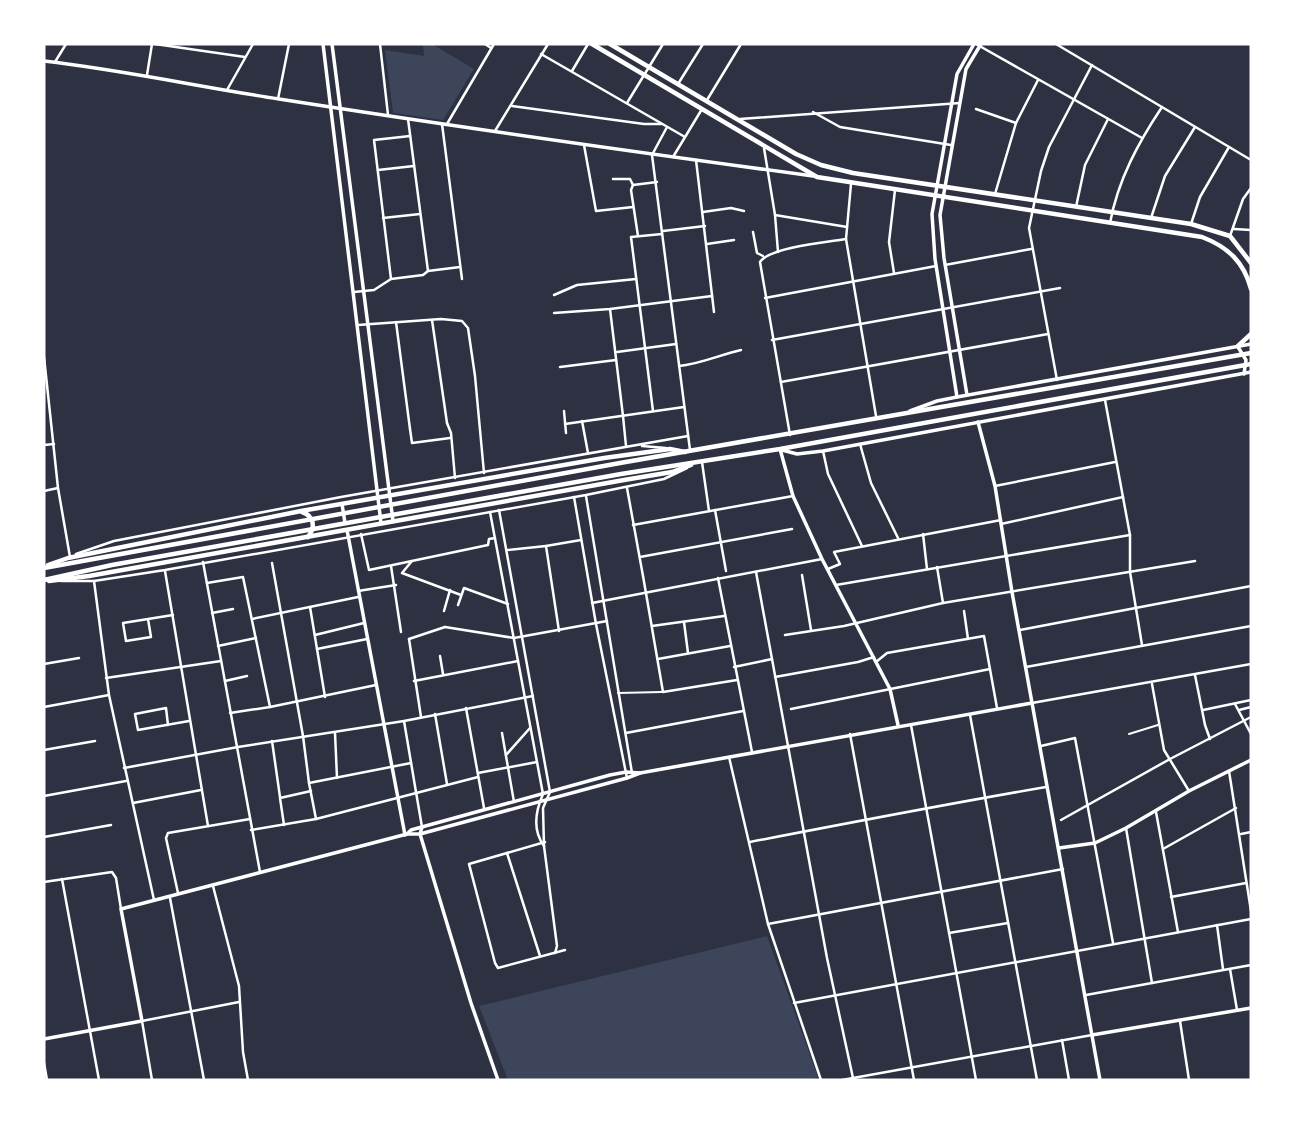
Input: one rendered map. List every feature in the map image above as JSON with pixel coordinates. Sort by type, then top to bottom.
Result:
[{"type":"main road","points":[[590,44],[817,177],[1202,237],[1224,248],[1242,267],[1251,289]]},
{"type":"main road","points":[[610,44],[796,154],[821,165],[853,173],[1191,225],[1230,236],[1251,263],[1242,267]]},
{"type":"main road","points":[[1238,346],[1251,334]]},
{"type":"main road","points":[[44,567],[1251,353]]},
{"type":"main road","points":[[44,581],[112,565],[621,474],[780,449],[1251,363]]},
{"type":"main road","points":[[44,567],[68,558],[388,495],[604,458],[670,449],[690,452]]},
{"type":"main road","points":[[44,581],[58,581],[308,537],[688,467],[695,463]]},
{"type":"main road","points":[[409,492],[407,505],[413,517]]},
{"type":"main road","points":[[301,511],[313,522],[312,532],[308,537]]},
{"type":"street","points":[[55,62],[66,44]]},
{"type":"street","points":[[147,75],[153,44],[245,58]]},
{"type":"street","points":[[227,90],[253,44]]},
{"type":"street","points":[[278,99],[289,44]]},
{"type":"street","points":[[323,44],[383,530]]},
{"type":"street","points":[[332,44],[394,528]]},
{"type":"street","points":[[380,44],[388,115]]},
{"type":"street","points":[[462,279],[444,124],[493,46],[485,44]]},
{"type":"street","points":[[494,131],[512,106],[548,44]]},
{"type":"street","points":[[572,71],[590,44]]},
{"type":"street","points":[[626,103],[663,44]]},
{"type":"street","points":[[678,84],[703,44]]},
{"type":"street","points":[[707,100],[740,44]]},
{"type":"street","points":[[978,44],[1142,138]]},
{"type":"street","points":[[967,395],[945,265],[940,215],[966,69],[978,44]]},
{"type":"street","points":[[957,397],[936,266],[932,214],[957,74],[978,44]]},
{"type":"street","points":[[1056,44],[1251,160]]},
{"type":"street","points":[[541,54],[685,137]]},
{"type":"street","points":[[44,61],[147,75],[408,119],[817,177]]},
{"type":"street","points":[[1057,380],[1029,228],[1049,148],[1092,65]]},
{"type":"street","points":[[995,194],[1016,123],[1038,79]]},
{"type":"street","points":[[738,119],[960,103]]},
{"type":"street","points":[[512,106],[644,124],[662,124]]},
{"type":"street","points":[[1110,223],[1123,176],[1142,138],[1162,107]]},
{"type":"street","points":[[673,157],[702,108]]},
{"type":"street","points":[[976,109],[1016,123]]},
{"type":"street","points":[[813,112],[840,127],[952,145]]},
{"type":"street","points":[[408,119],[428,271]]},
{"type":"street","points":[[1076,207],[1085,166],[1108,119]]},
{"type":"street","points":[[667,127],[652,155],[690,452]]},
{"type":"street","points":[[1151,218],[1165,176],[1195,127]]},
{"type":"street","points":[[391,279],[374,140],[410,136]]},
{"type":"street","points":[[584,145],[596,211],[633,207]]},
{"type":"street","points":[[764,146],[778,252]]},
{"type":"street","points":[[1191,225],[1200,197],[1229,147]]},
{"type":"street","points":[[696,160],[714,312]]},
{"type":"street","points":[[378,170],[414,166]]},
{"type":"street","points":[[612,179],[630,179],[633,185],[631,190],[638,236]]},
{"type":"street","points":[[633,185],[657,182]]},
{"type":"street","points":[[851,183],[846,239],[876,420]]},
{"type":"street","points":[[1230,236],[1243,199],[1251,188]]},
{"type":"street","points":[[894,274],[889,242],[895,190]]},
{"type":"street","points":[[703,212],[731,208],[744,211]]},
{"type":"street","points":[[383,218],[420,214]]},
{"type":"street","points":[[775,215],[847,227]]},
{"type":"street","points":[[653,411],[631,237],[705,226]]},
{"type":"street","points":[[1232,229],[1251,230]]},
{"type":"street","points":[[753,232],[757,253],[764,257]]},
{"type":"street","points":[[790,435],[760,262],[764,257],[778,252],[846,239]]},
{"type":"street","points":[[707,244],[734,240]]},
{"type":"street","points":[[945,265],[1032,249]]},
{"type":"street","points":[[765,298],[936,266]]},
{"type":"street","points":[[353,292],[374,290],[391,279],[460,267]]},
{"type":"street","points":[[554,295],[577,285],[636,279]]},
{"type":"street","points":[[772,340],[1060,288]]},
{"type":"street","points":[[554,313],[712,296]]},
{"type":"street","points":[[610,309],[626,446]]},
{"type":"street","points":[[356,325],[432,320],[462,321],[470,332],[484,473]]},
{"type":"street","points":[[432,320],[455,478]]},
{"type":"street","points":[[396,322],[411,443],[451,438]]},
{"type":"street","points":[[781,383],[1048,334]]},
{"type":"street","points":[[615,352],[676,344]]},
{"type":"street","points":[[903,415],[923,405],[957,397],[1251,344]]},
{"type":"street","points":[[1238,346],[1246,360],[1244,374]]},
{"type":"street","points":[[678,366],[699,364],[711,357],[740,351]]},
{"type":"street","points":[[44,357],[68,558],[109,543],[212,522],[387,488],[688,436]]},
{"type":"street","points":[[560,367],[616,360]]},
{"type":"street","points":[[780,449],[797,454],[823,451],[1251,372]]},
{"type":"street","points":[[1104,399],[1130,535],[1130,572],[1142,645]]},
{"type":"street","points":[[565,424],[684,408]]},
{"type":"street","points":[[564,411],[566,433]]},
{"type":"street","points":[[582,422],[588,453]]},
{"type":"street","points":[[978,422],[995,486],[1100,1080]]},
{"type":"street","points":[[44,445],[54,444]]},
{"type":"street","points":[[860,444],[871,483],[898,538]]},
{"type":"street","points":[[634,445],[670,449]]},
{"type":"street","points":[[780,449],[793,496],[827,569],[890,689],[898,725]]},
{"type":"street","points":[[823,451],[828,474],[862,546]]},
{"type":"street","points":[[702,462],[709,511]]},
{"type":"street","points":[[995,486],[1116,462]]},
{"type":"street","points":[[58,581],[94,581],[165,570],[627,488],[664,479],[688,467]]},
{"type":"street","points":[[44,491],[58,488]]},
{"type":"street","points":[[627,488],[663,692],[737,680]]},
{"type":"street","points":[[586,495],[632,774]]},
{"type":"street","points":[[633,525],[793,496]]},
{"type":"street","points":[[341,497],[406,835]]},
{"type":"street","points":[[573,497],[627,778]]},
{"type":"street","points":[[827,569],[840,564],[834,552],[1123,497]]},
{"type":"street","points":[[499,510],[550,792],[543,808],[543,844]]},
{"type":"street","points":[[715,510],[726,571]]},
{"type":"street","points":[[490,512],[543,794],[536,810],[558,946],[555,953]]},
{"type":"street","points":[[212,522],[214,529]]},
{"type":"street","points":[[640,557],[792,530]]},
{"type":"street","points":[[361,534],[369,570],[488,545],[489,539],[495,538]]},
{"type":"street","points":[[923,534],[928,569]]},
{"type":"street","points":[[836,585],[1130,535]]},
{"type":"street","points":[[506,550],[581,540]]},
{"type":"street","points":[[109,543],[110,550]]},
{"type":"street","points":[[545,546],[559,631]]},
{"type":"street","points":[[592,603],[822,559]]},
{"type":"street","points":[[412,561],[402,573],[461,595]]},
{"type":"street","points":[[785,635],[857,623],[943,603],[1195,561]]},
{"type":"street","points":[[203,562],[261,873]]},
{"type":"street","points":[[272,563],[316,819]]},
{"type":"street","points":[[391,566],[401,632]]},
{"type":"street","points":[[937,566],[943,603]]},
{"type":"street","points":[[165,570],[208,826]]},
{"type":"street","points":[[756,572],[827,958],[853,1078]]},
{"type":"street","points":[[802,575],[811,630]]},
{"type":"street","points":[[207,583],[243,577],[270,707]]},
{"type":"street","points":[[718,578],[752,752]]},
{"type":"street","points":[[94,581],[109,695],[154,900]]},
{"type":"street","points":[[358,591],[396,585]]},
{"type":"street","points":[[1020,630],[1251,586]]},
{"type":"street","points":[[458,606],[464,588],[508,604]]},
{"type":"street","points":[[443,611],[450,590]]},
{"type":"street","points":[[252,619],[359,597]]},
{"type":"street","points":[[310,607],[325,696]]},
{"type":"street","points":[[212,613],[233,609]]},
{"type":"street","points":[[964,611],[968,639]]},
{"type":"street","points":[[148,619],[151,637],[126,641],[123,623],[148,619],[173,615]]},
{"type":"street","points":[[652,626],[724,616]]},
{"type":"street","points":[[421,717],[409,639],[445,627],[513,638],[607,621]]},
{"type":"street","points":[[684,622],[688,653]]},
{"type":"street","points":[[315,635],[364,623]]},
{"type":"street","points":[[1026,667],[1251,626]]},
{"type":"street","points":[[876,662],[887,653],[984,636],[997,708]]},
{"type":"street","points":[[218,646],[256,638]]},
{"type":"street","points":[[317,649],[367,639]]},
{"type":"street","points":[[658,659],[730,646]]},
{"type":"street","points":[[440,656],[443,674]]},
{"type":"street","points":[[775,677],[874,657]]},
{"type":"street","points":[[44,664],[79,658]]},
{"type":"street","points":[[734,667],[772,659]]},
{"type":"street","points":[[106,678],[221,661]]},
{"type":"street","points":[[414,681],[518,661]]},
{"type":"street","points":[[406,835],[411,830],[626,772],[640,773],[1251,664]]},
{"type":"street","points":[[792,709],[990,669]]},
{"type":"street","points":[[1195,675],[1210,739]]},
{"type":"street","points":[[225,681],[247,676]]},
{"type":"street","points":[[1152,683],[1164,750],[1189,792]]},
{"type":"street","points":[[230,713],[376,685]]},
{"type":"street","points":[[609,690],[618,691]]},
{"type":"street","points":[[44,707],[109,695]]},
{"type":"street","points":[[124,768],[272,741],[404,721],[533,696]]},
{"type":"street","points":[[1202,711],[1251,700]]},
{"type":"street","points":[[1235,704],[1251,734]]},
{"type":"street","points":[[1239,710],[1251,707]]},
{"type":"street","points":[[466,708],[484,810]]},
{"type":"street","points":[[169,725],[166,709],[135,714],[138,730],[169,725],[190,721]]},
{"type":"street","points":[[625,733],[743,711]]},
{"type":"street","points":[[435,713],[447,785]]},
{"type":"street","points":[[970,713],[1037,1080]]},
{"type":"street","points":[[1061,820],[1251,718]]},
{"type":"street","points":[[404,721],[422,827],[420,834],[471,1003],[498,1080]]},
{"type":"street","points":[[911,723],[976,1080]]},
{"type":"street","points":[[506,755],[530,728]]},
{"type":"street","points":[[335,732],[337,778]]},
{"type":"street","points":[[502,733],[514,802]]},
{"type":"street","points":[[850,734],[914,1080]]},
{"type":"street","points":[[1041,746],[1075,738],[1113,943]]},
{"type":"street","points":[[44,750],[95,741]]},
{"type":"street","points":[[272,741],[284,825]]},
{"type":"street","points":[[729,757],[768,924],[821,1080]]},
{"type":"street","points":[[1059,848],[1095,843],[1251,760]]},
{"type":"street","points":[[251,830],[316,819],[508,767],[537,762]]},
{"type":"street","points":[[309,783],[411,763]]},
{"type":"street","points":[[1229,771],[1251,911]]},
{"type":"street","points":[[121,909],[406,835],[420,834],[627,778],[632,774]]},
{"type":"street","points":[[44,796],[126,781]]},
{"type":"street","points":[[750,842],[866,818],[927,810],[1049,786]]},
{"type":"street","points":[[133,803],[201,790]]},
{"type":"street","points":[[280,798],[311,792]]},
{"type":"street","points":[[1163,850],[1236,808]]},
{"type":"street","points":[[1156,810],[1178,932]]},
{"type":"street","points":[[178,893],[166,838],[168,833],[250,819]]},
{"type":"street","points":[[452,819],[454,825]]},
{"type":"street","points":[[44,838],[111,825]]},
{"type":"street","points":[[1126,828],[1152,983]]},
{"type":"street","points":[[1239,834],[1251,832]]},
{"type":"street","points":[[543,844],[469,864],[498,968],[565,950]]},
{"type":"street","points":[[507,853],[541,957]]},
{"type":"street","points":[[768,924],[1063,869]]},
{"type":"street","points":[[44,883],[111,872],[114,874],[152,1080]]},
{"type":"street","points":[[62,879],[99,1080]]},
{"type":"street","points":[[1171,897],[1246,883]]},
{"type":"street","points":[[213,886],[239,986],[248,1080]]},
{"type":"street","points":[[170,895],[204,1080]]},
{"type":"street","points":[[794,1003],[1251,919]]},
{"type":"street","points":[[949,933],[1009,922]]},
{"type":"street","points":[[1217,925],[1223,969]]},
{"type":"street","points":[[1086,995],[1251,965]]},
{"type":"street","points":[[1230,968],[1237,1010]]},
{"type":"street","points":[[44,1039],[239,1002]]},
{"type":"street","points":[[842,1080],[1251,1008]]},
{"type":"street","points":[[1180,1021],[1189,1080]]},
{"type":"street","points":[[1062,1040],[1069,1080]]},
{"type":"street","points":[[44,1063],[47,1080]]},
{"type":"lane","points":[[618,691],[663,692]]},
{"type":"lane","points":[[1129,734],[1159,724]]},
{"type":"shaded area","points":[[423,44],[432,44],[474,69],[443,120],[393,113],[385,50],[424,56]]},
{"type":"shaded area","points":[[767,936],[818,1077],[808,1080],[508,1080],[479,1006]]}]
